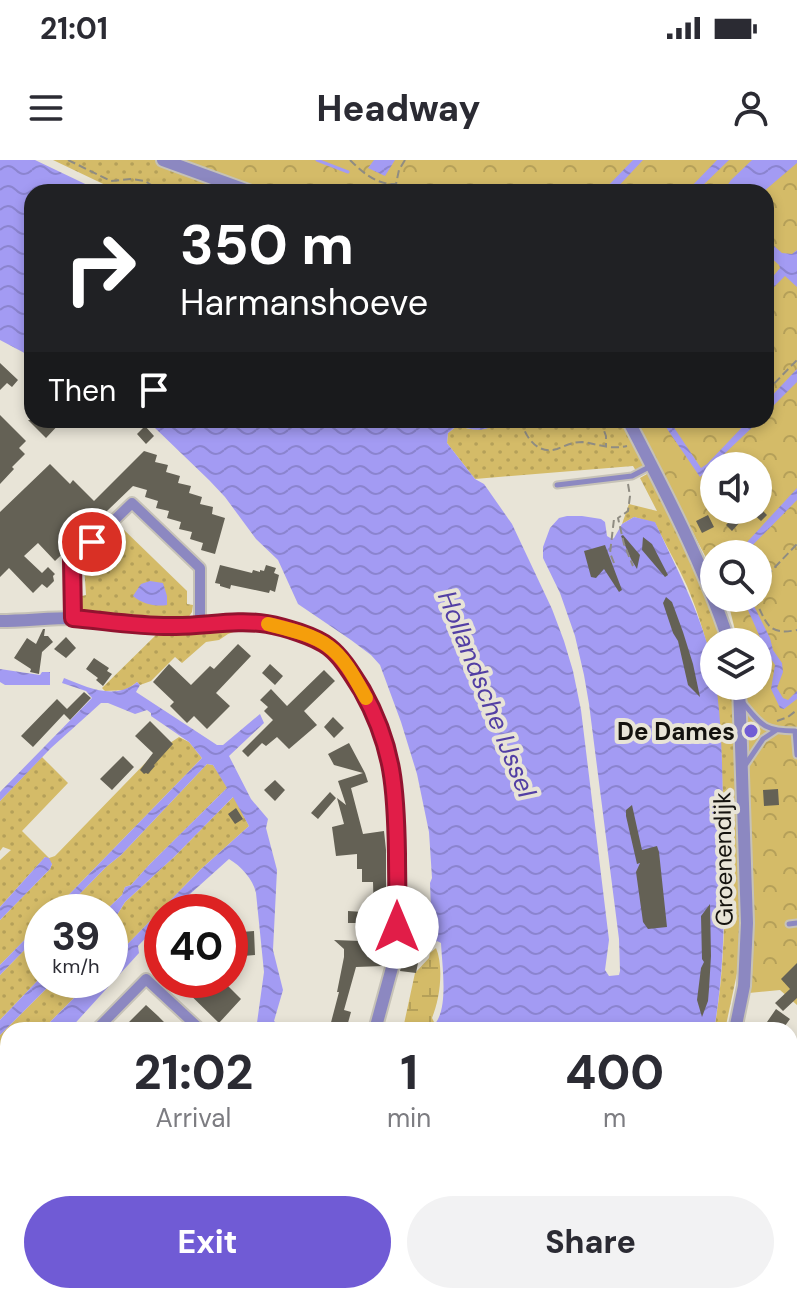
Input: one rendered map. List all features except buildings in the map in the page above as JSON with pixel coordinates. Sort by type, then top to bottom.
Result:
[{"type":"street","points":[[163,160],[229,184]]},
{"type":"street","points":[[632,428],[711,590],[724,628]]},
{"type":"street","points":[[73,618],[72,561],[132,503],[200,568],[200,625]]},
{"type":"street","points":[[0,621],[73,618],[156,626],[250,622],[269,624],[329,647],[357,682],[374,713],[389,756],[395,788],[396,953],[377,1022]]},
{"type":"street","name":"Groenendijk","points":[[737,1022],[744,986],[747,935],[740,700]]},
{"type":"street","points":[[104,1022],[146,979],[192,1022]]},
{"type":"lane","points":[[557,485],[632,476],[652,466]]},
{"type":"lane","points":[[740,700],[758,722],[775,731],[795,731],[797,755]]},
{"type":"lane","points":[[743,768],[763,739],[775,731]]},
{"type":"lane","points":[[789,924],[797,923]]},
{"type":"path","points":[[68,160],[111,181],[132,179],[150,184]]},
{"type":"path","points":[[350,160],[364,174],[382,184]]},
{"type":"path","points":[[396,184],[405,160]]},
{"type":"path","points":[[774,384],[797,360]]},
{"type":"path","points":[[524,428],[527,436],[541,449],[548,451],[578,442],[606,448],[639,441]]},
{"type":"path","points":[[603,428],[606,448]]},
{"type":"path","points":[[614,563],[610,553],[614,519],[628,511],[630,496],[625,477]]},
{"type":"path","points":[[618,518],[633,566]]},
{"type":"path","points":[[772,570],[797,544]]},
{"type":"path","points":[[762,612],[772,629],[781,633],[797,630]]},
{"type":"path","points":[[774,721],[788,717],[797,710]]},
{"type":"green space","points":[[53,160],[156,160],[220,184],[103,184]]},
{"type":"green space","points":[[174,160],[797,160],[797,1005],[780,990],[749,993],[753,922],[746,700],[772,700],[772,628],[734,628],[730,612],[772,612],[772,540],[700,540],[700,546],[638,428],[774,428],[774,184],[248,184]]},
{"type":"green space","points":[[454,428],[626,428],[644,466],[636,471],[633,466],[475,479],[447,443],[448,433]]},
{"type":"green space","points":[[647,474],[652,476],[700,577],[700,612],[714,612],[719,628],[702,628],[683,578],[655,523],[634,517],[622,524],[629,504],[657,511],[640,478]]},
{"type":"green space","points":[[121,527],[187,591],[187,604],[193,605],[188,618],[165,622],[139,620],[88,614],[82,609],[78,597],[86,595],[84,563]]},
{"type":"green space","points":[[240,627],[273,631],[239,630],[219,640],[206,642],[182,663],[175,657],[151,681],[140,685],[137,682],[126,690],[105,691],[102,688],[159,632]]},
{"type":"green space","points":[[717,700],[735,700],[743,945],[727,1022],[715,1022],[723,950],[721,750]]},
{"type":"green space","points":[[179,737],[189,742],[202,758],[70,894],[25,894],[50,869],[52,864],[45,857],[0,907],[0,860],[11,850],[3,847],[0,851],[0,801],[42,757],[68,783],[22,831],[49,858],[55,856],[155,753]]},
{"type":"green space","points":[[207,764],[213,765],[228,787],[131,885],[125,887],[122,894],[80,894]]},
{"type":"green space","points":[[234,796],[249,826],[177,894],[144,894],[144,927],[128,944],[128,899]]},
{"type":"green space","points":[[24,896],[24,940],[0,965],[0,920]]},
{"type":"green space","points":[[436,948],[440,973],[439,993],[432,1018],[434,1022],[404,1022],[415,973]]},
{"type":"green space","points":[[24,950],[24,995],[0,1020],[0,975]]},
{"type":"green space","points":[[37,998],[74,998],[50,1022],[13,1022]]},
{"type":"water","points":[[0,160],[35,160],[85,184],[24,184],[24,353],[0,340]]},
{"type":"water","points":[[374,160],[395,160],[385,176],[368,168]]},
{"type":"water","points":[[633,160],[643,160],[620,184],[610,184]]},
{"type":"water","points":[[717,160],[729,160],[704,184],[694,184]]},
{"type":"water","points":[[752,160],[797,160],[772,184],[728,184]]},
{"type":"water","points":[[774,246],[782,253],[792,254],[797,250],[797,287],[785,276],[774,287],[774,275],[779,265],[774,260]]},
{"type":"water","points":[[797,369],[797,382],[774,405],[774,393]]},
{"type":"water","name":"Hollandsche IJssel","points":[[155,428],[454,428],[448,433],[447,443],[475,479],[484,484],[512,524],[552,609],[573,671],[581,710],[609,940],[605,970],[609,976],[619,975],[619,939],[589,704],[575,636],[560,593],[543,558],[543,547],[550,528],[559,518],[567,516],[601,519],[605,522],[607,536],[612,539],[622,524],[634,517],[655,522],[702,628],[700,700],[718,700],[721,733],[724,920],[715,1022],[436,1022],[444,983],[441,943],[437,941],[430,947],[429,942],[432,934],[432,878],[429,832],[417,774],[380,665],[351,640],[298,604],[278,560],[256,539],[225,497]]},
{"type":"water","points":[[666,428],[674,428],[700,466],[700,477]]},
{"type":"water","points":[[741,428],[752,428],[726,452],[718,452]]},
{"type":"water","points":[[797,488],[797,500],[758,540],[749,540],[764,524],[772,524],[772,515]]},
{"type":"water","points":[[150,581],[163,583],[167,605],[149,604],[133,596],[141,584]]},
{"type":"water","points":[[749,612],[757,612],[765,628],[756,628]]},
{"type":"water","points":[[772,646],[782,663],[783,672],[777,688],[788,700],[797,691],[797,699],[784,709],[780,708],[772,691],[775,665]]},
{"type":"water","points":[[0,669],[40,675],[50,672],[50,685],[5,685],[0,682]]},
{"type":"water","points":[[64,678],[110,691],[120,691],[137,682],[140,685],[136,692],[217,745],[223,745],[260,714],[264,723],[229,756],[251,799],[268,819],[266,828],[277,870],[273,950],[283,990],[275,1022],[257,1022],[264,972],[256,893],[246,873],[229,859],[190,894],[177,894],[249,826],[233,797],[128,899],[128,894],[122,894],[125,887],[131,885],[227,788],[213,765],[207,764],[80,894],[70,894],[202,758],[189,742],[147,710],[135,714],[101,703],[51,748],[0,801],[0,792],[92,698],[86,691],[62,683]]},
{"type":"water","points":[[45,857],[49,858],[52,864],[50,869],[0,920],[0,907]]},
{"type":"water","points":[[144,927],[139,953],[128,965],[128,944]]},
{"type":"water","points":[[24,940],[24,950],[0,975],[0,965]]},
{"type":"water","points":[[24,995],[24,998],[37,998],[13,1022],[0,1022]]},
{"type":"water","points":[[74,998],[98,998],[76,1022],[50,1022]]},
{"type":"waterway","points":[[317,160],[348,172]]},
{"type":"slow traffic","points":[[268,624],[329,647],[343,662],[366,698]]},
{"type":"place","name":"De Dames","points":[[751,731]]},
{"type":"route","points":[[92,542],[72,561],[73,618],[156,626],[269,624],[319,641],[343,662],[374,713],[394,779],[397,927]]}]
